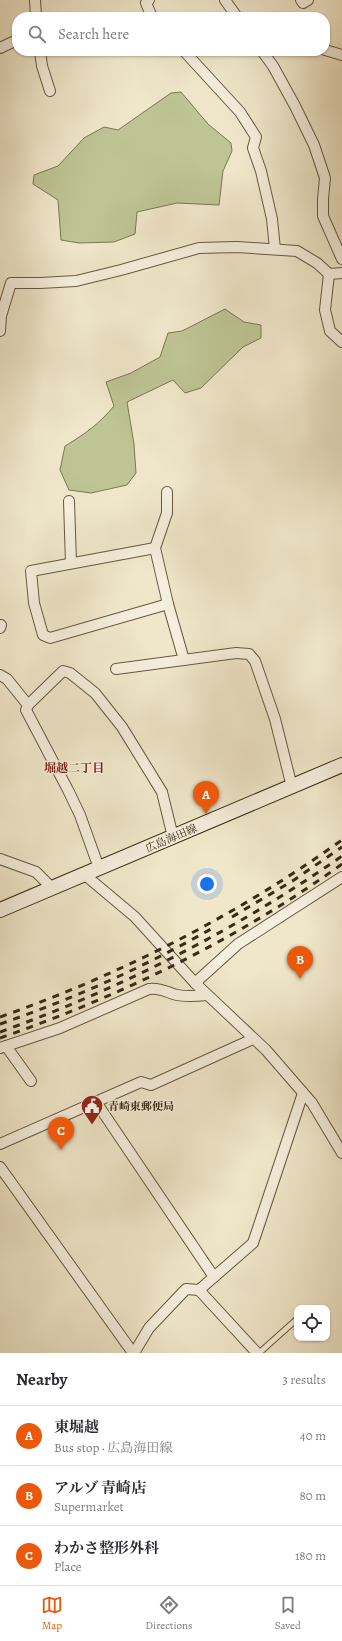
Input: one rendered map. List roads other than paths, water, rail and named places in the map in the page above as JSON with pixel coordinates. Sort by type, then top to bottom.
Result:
[{"type":"main road","name":"広島海田線","points":[[0,910],[342,765]]},
{"type":"street","points":[[35,0],[36,12]]},
{"type":"street","points":[[149,0],[146,3],[150,12]]},
{"type":"street","points":[[225,0],[233,12]]},
{"type":"street","points":[[301,0],[303,3],[308,0]]},
{"type":"street","points":[[0,48],[12,42]]},
{"type":"street","points":[[330,51],[342,55]]},
{"type":"street","points":[[41,56],[42,66],[50,91]]},
{"type":"street","points":[[189,56],[240,112],[256,137],[253,148],[261,171],[272,220],[275,249]]},
{"type":"street","points":[[266,56],[292,100],[314,145],[325,178],[323,199],[324,216],[342,260]]},
{"type":"street","points":[[0,331],[1,316],[11,283],[76,281],[199,248],[237,247],[297,251],[317,262],[329,274],[342,273]]},
{"type":"street","points":[[329,274],[325,310],[330,331],[342,342]]},
{"type":"street","points":[[167,492],[167,513],[155,548],[168,604],[184,660]]},
{"type":"street","points":[[68,501],[71,563]]},
{"type":"street","points":[[155,548],[31,571],[34,603],[44,635],[50,638],[168,604]]},
{"type":"street","points":[[116,669],[236,653],[249,654],[255,661],[275,719],[292,787]]},
{"type":"street","points":[[99,868],[80,815],[26,710],[28,705],[63,672],[70,673],[95,693],[122,727],[162,792],[173,837]]},
{"type":"street","points":[[0,675],[7,679],[28,705]]},
{"type":"street","points":[[0,859],[36,872],[52,888]]},
{"type":"street","points":[[85,875],[135,917],[195,983],[266,1050],[312,1103],[342,1153]]},
{"type":"street","points":[[195,983],[238,944],[342,877]]},
{"type":"street","points":[[31,1081],[3,1047],[60,1028],[149,989],[158,989],[178,995],[207,995]]},
{"type":"street","points":[[0,1144],[141,1082],[151,1086],[253,1039]]},
{"type":"street","points":[[199,1290],[253,1243],[303,1093]]},
{"type":"street","points":[[96,1102],[214,1277]]},
{"type":"street","points":[[0,1167],[134,1353],[149,1328],[186,1289],[199,1290],[258,1353]]},
{"type":"lane","points":[[258,1353],[294,1322]]},
{"type":"railway","points":[[0,1017],[90,982],[134,962],[220,918],[302,867],[342,840]]},
{"type":"railway","points":[[232,917],[294,880],[342,847]]},
{"type":"railway","points":[[0,1032],[90,996],[177,955],[261,909],[342,856]]},
{"type":"railway","points":[[0,1038],[90,1004],[177,963],[262,917],[342,864]]},
{"type":"railway","points":[[0,1024],[54,1004],[108,981],[186,943],[211,929]]},
{"type":"place","name":"東堀越","points":[[206,814]]},
{"type":"place","name":"アルゾ 青崎店","points":[[300,979]]},
{"type":"place","name":"青崎東郵便局","points":[[92,1126]]},
{"type":"place","name":"わかさ整形外科","points":[[61,1150]]},
{"type":"district","name":"堀越二丁目","points":[[74,768]]}]
